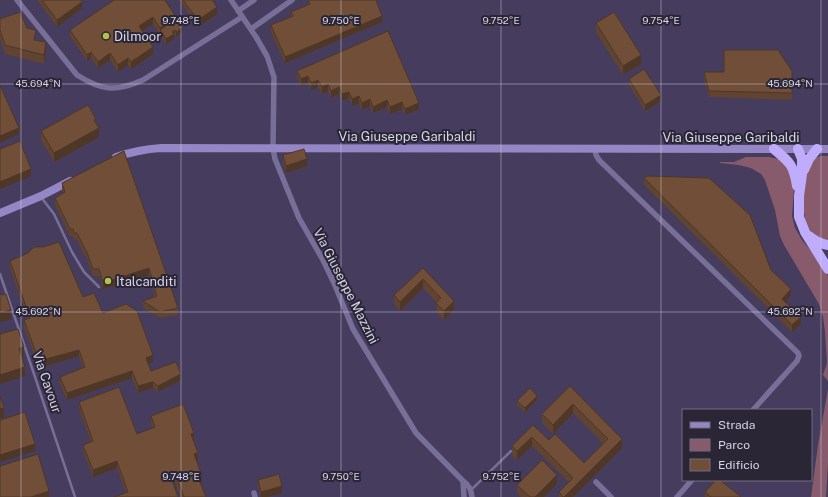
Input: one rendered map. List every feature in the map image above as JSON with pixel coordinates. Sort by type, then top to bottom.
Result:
[{"type":"highway","points":[[774,149],[792,168],[795,175],[799,196]]},
{"type":"highway","points":[[792,168],[798,149]]},
{"type":"highway","points":[[798,149],[802,159],[799,217],[805,232],[828,269]]},
{"type":"highway","points":[[802,174],[809,159],[817,149]]},
{"type":"highway","points":[[805,232],[814,240],[828,245]]},
{"type":"street","points":[[18,0],[77,75],[89,83],[110,88],[130,86],[143,80],[242,17]]},
{"type":"street","name":"Via Giuseppe Mazzini","points":[[230,0],[251,29],[267,56],[274,77],[273,148],[275,159],[299,218],[323,260],[353,329],[416,433],[463,481],[469,485],[472,497]]},
{"type":"street","points":[[238,11],[254,0]]},
{"type":"street","points":[[251,29],[292,0]]},
{"type":"street","name":"Via Giuseppe Garibaldi","points":[[112,158],[144,149],[161,148],[828,149]]},
{"type":"street","points":[[595,148],[596,154],[600,160],[798,352],[799,356],[797,361],[754,409]]},
{"type":"street","points":[[0,213],[41,196],[79,176]]},
{"type":"street","points":[[463,481],[464,497]]},
{"type":"street","points":[[677,497],[691,481]]},
{"type":"street","points":[[596,482],[611,497]]},
{"type":"lane","points":[[41,196],[54,214],[72,252],[84,272],[99,287]]},
{"type":"lane","name":"Via Cavour","points":[[0,274],[75,497]]},
{"type":"lane","points":[[471,491],[511,451]]},
{"type":"green space","points":[[821,156],[828,156],[828,241],[819,238],[812,232],[808,227],[804,213],[804,182],[806,172],[812,160]]},
{"type":"green space","points":[[746,157],[769,157],[779,159],[789,170],[794,189],[792,216],[795,228],[802,240],[821,263],[828,276],[828,381],[823,375],[827,363],[823,317],[819,304],[780,236],[775,210],[765,180],[761,174],[751,168],[720,163],[734,162]]},
{"type":"green space","points":[[828,389],[828,463],[826,497],[811,497],[818,445]]},
{"type":"building","points":[[42,0],[81,0],[82,2],[57,20]]},
{"type":"building","name":"Dilmoor","points":[[114,0],[165,0],[176,17],[160,28],[153,17],[139,26],[153,47],[131,62],[128,58],[118,65],[110,53],[98,62],[91,52],[87,55],[70,30]]},
{"type":"building","points":[[183,0],[212,0],[217,7],[198,20]]},
{"type":"building","points":[[308,0],[376,0],[382,16],[285,57],[271,25],[293,16],[291,12],[310,4]]},
{"type":"building","points":[[20,12],[27,28],[36,30],[34,40],[46,42],[44,55],[5,45],[0,30],[0,19]]},
{"type":"building","points":[[614,12],[641,55],[623,66],[596,23]]},
{"type":"building","points":[[176,19],[182,28],[176,32],[175,30],[172,32],[174,34],[166,39],[160,30]]},
{"type":"building","points":[[388,31],[419,103],[405,109],[402,102],[390,107],[387,100],[373,107],[370,99],[362,103],[359,96],[352,99],[349,92],[342,94],[339,87],[331,91],[328,84],[322,87],[318,80],[311,83],[308,76],[301,79],[297,71]]},
{"type":"building","points":[[724,50],[778,50],[792,71],[792,93],[709,91],[704,72],[724,72]]},
{"type":"building","points":[[644,69],[661,95],[645,105],[629,79]]},
{"type":"building","points":[[0,85],[19,128],[0,136]]},
{"type":"building","points":[[88,105],[99,128],[54,153],[41,131]]},
{"type":"building","points":[[20,141],[31,169],[0,182],[0,149]]},
{"type":"building","points":[[304,149],[307,159],[286,166],[283,155]]},
{"type":"building","points":[[124,151],[178,308],[160,312],[143,301],[157,296],[149,268],[103,283],[99,269],[93,269],[86,250],[77,233],[74,233],[73,229],[70,229],[55,198],[65,192],[62,183]]},
{"type":"building","points":[[647,176],[709,178],[750,215],[771,270],[791,289],[782,299],[801,317],[792,325],[644,178]]},
{"type":"building","points":[[59,242],[83,297],[94,293],[103,313],[126,304],[137,311],[153,355],[146,358],[151,371],[176,362],[181,374],[158,386],[153,382],[138,386],[132,371],[67,393],[60,377],[85,367],[79,350],[39,361],[24,320],[30,318],[10,261],[28,253],[34,247],[43,247]]},
{"type":"building","points":[[423,268],[454,301],[444,311],[436,303],[441,298],[423,279],[400,302],[394,295]]},
{"type":"building","points":[[0,293],[1,295],[6,294],[11,310],[0,313]]},
{"type":"building","points":[[18,329],[24,347],[19,348],[25,367],[0,375],[0,334]]},
{"type":"building","points":[[570,386],[622,439],[563,497],[559,492],[573,478],[532,437],[517,451],[512,446],[533,425],[549,440],[555,434],[584,463],[608,439],[573,404],[553,425],[542,414]]},
{"type":"building","points":[[119,387],[137,434],[155,427],[151,416],[183,404],[194,433],[191,434],[198,453],[194,454],[202,476],[198,477],[206,497],[184,497],[175,475],[171,477],[178,497],[114,497],[128,492],[117,461],[93,470],[83,445],[93,441],[79,402]]},
{"type":"building","points":[[530,388],[537,396],[525,408],[517,401]]},
{"type":"building","points":[[0,396],[4,408],[0,409]]},
{"type":"building","points":[[25,412],[35,444],[0,455],[0,420]]},
{"type":"building","points":[[38,454],[49,491],[31,497],[0,497],[0,466]]},
{"type":"building","points":[[542,460],[557,475],[535,497],[530,497],[517,485]]},
{"type":"building","points":[[279,474],[282,486],[261,492],[258,480]]},
{"type":"building","points":[[715,481],[721,481],[741,497],[711,497],[705,492]]},
{"type":"place","name":"Dilmoor","points":[[106,36]]},
{"type":"place","name":"Italcanditi","points":[[108,281]]}]
